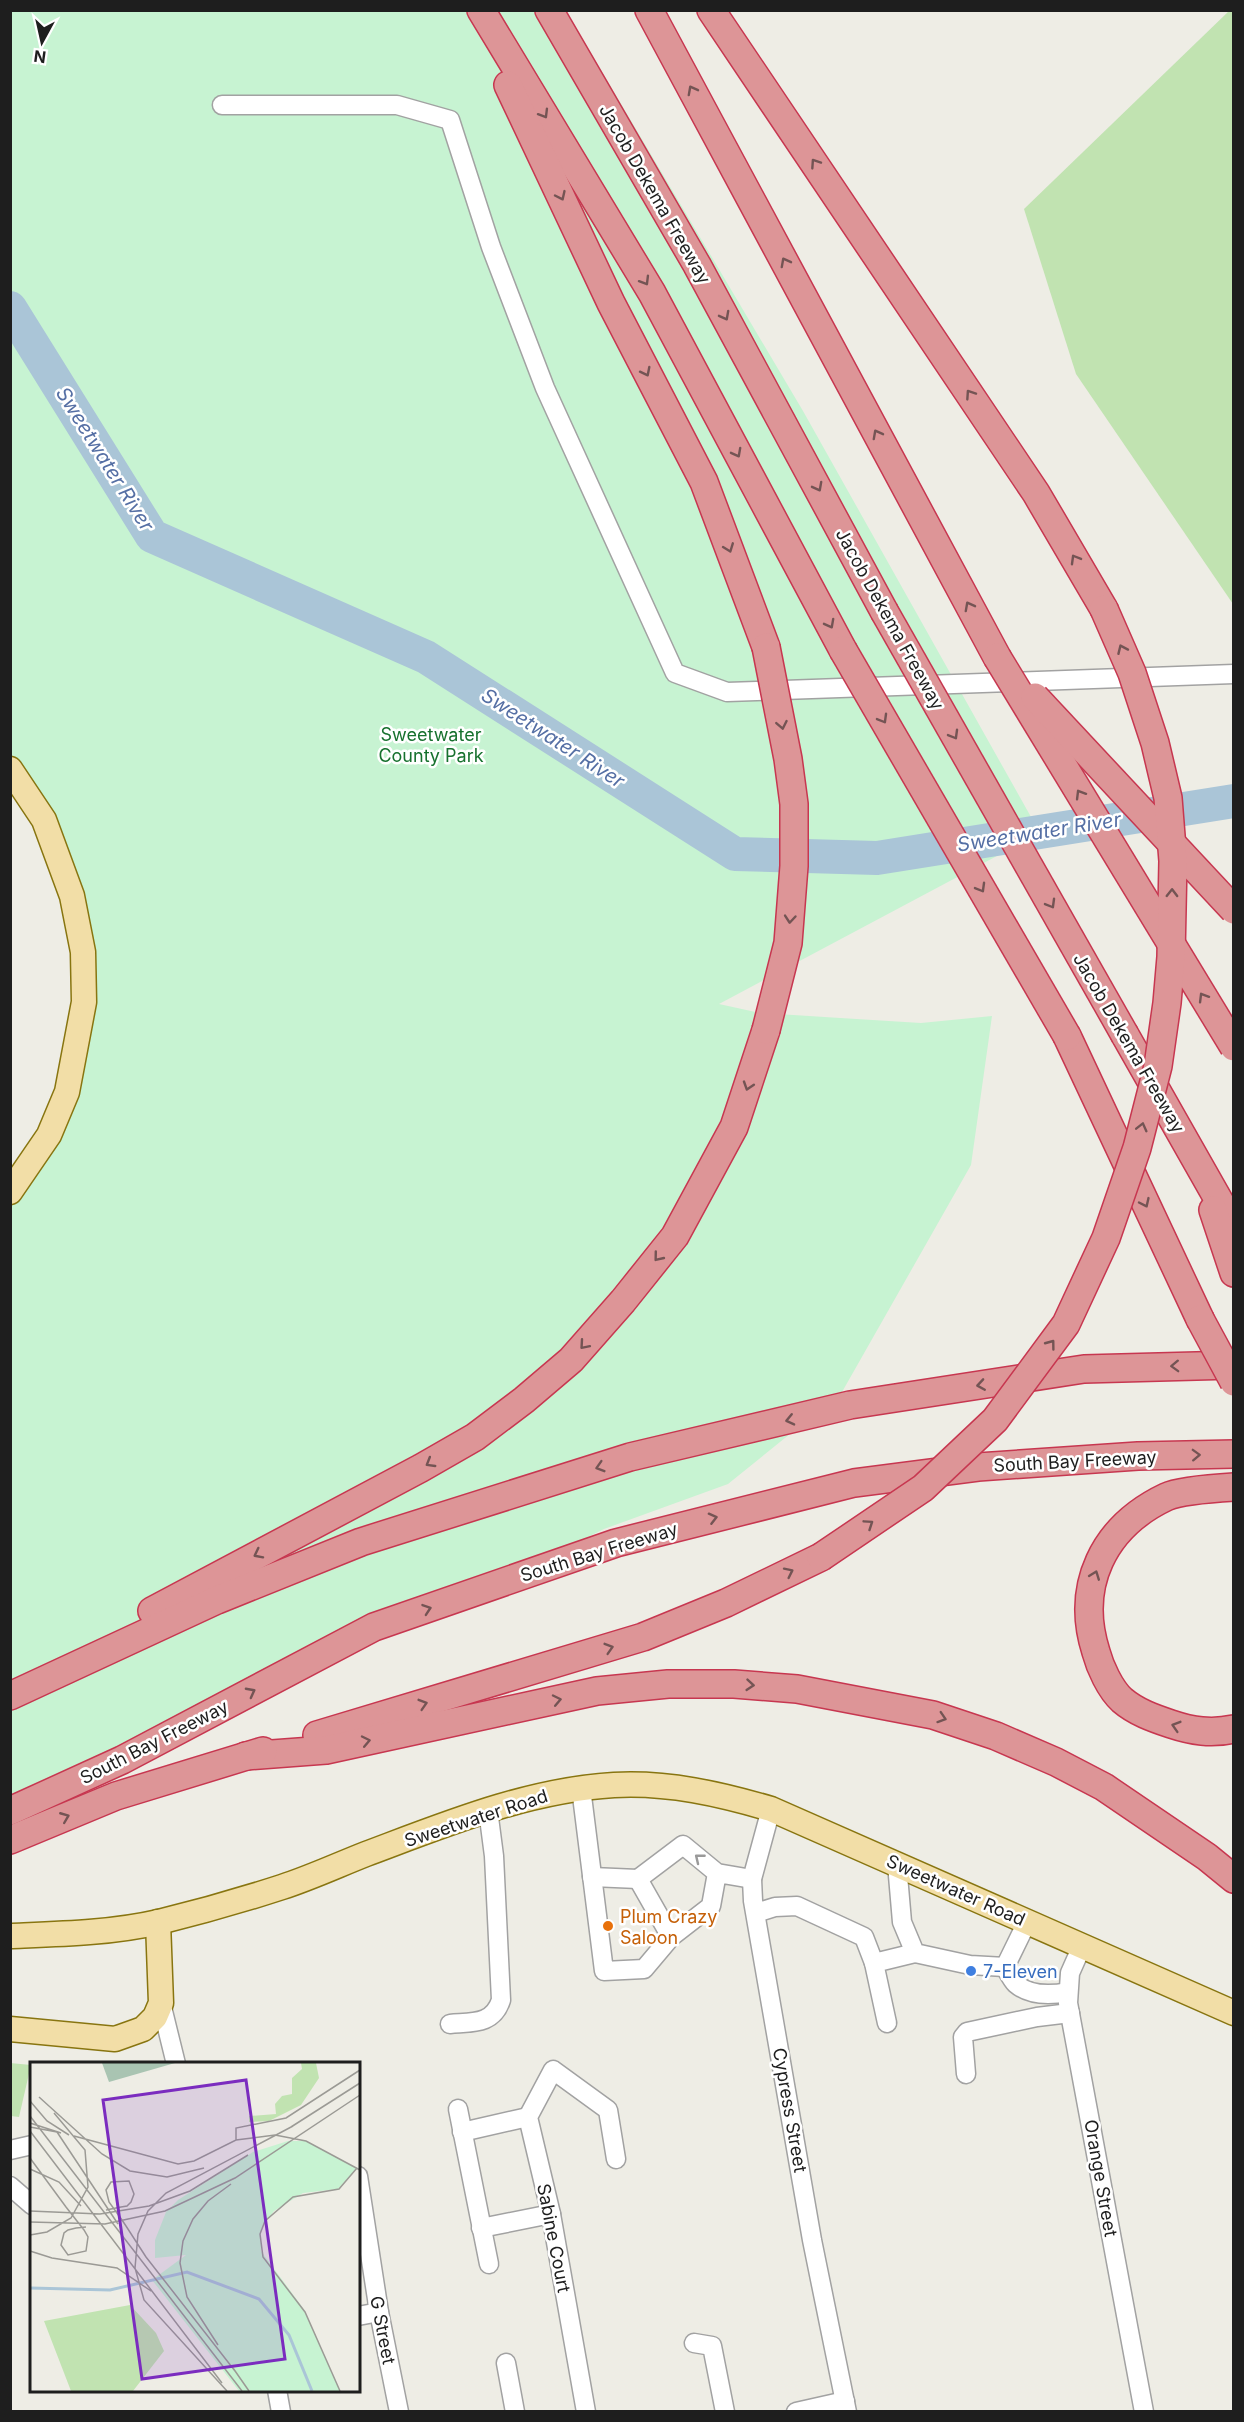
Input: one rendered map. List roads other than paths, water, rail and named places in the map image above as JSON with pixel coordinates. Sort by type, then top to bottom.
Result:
[{"type":"highway","points":[[10,1689],[475,1437],[571,1360],[623,1301],[675,1236],[734,1127],[766,1030],[788,943],[794,856],[794,804],[788,759],[766,647],[704,482],[611,303],[473,10]]},
{"type":"highway","points":[[481,10],[651,293],[843,650],[1067,1036],[1200,1319],[1233,1382]]},
{"type":"highway","name":"Jacob Dekema Freeway","points":[[549,10],[697,265],[884,611],[1233,1227]]},
{"type":"highway","points":[[650,10],[997,657],[1233,1047]]},
{"type":"highway","points":[[10,1840],[116,1796],[643,1637],[726,1603],[820,1557],[922,1488],[995,1420],[1066,1324],[1106,1238],[1137,1148],[1158,1066],[1167,1002],[1171,957],[1173,861],[1168,798],[1155,743],[1132,673],[1104,609],[1036,493],[711,10]]},
{"type":"highway","points":[[997,657],[1233,910]]},
{"type":"highway","points":[[1197,1163],[1233,1273]]},
{"type":"highway","points":[[10,1696],[217,1600],[362,1542],[630,1457],[850,1405],[1084,1369],[1233,1365]]},
{"type":"highway","name":"South Bay Freeway","points":[[10,1811],[122,1760],[374,1627],[616,1543],[854,1483],[978,1467],[1138,1456],[1233,1454]]},
{"type":"highway","points":[[1233,1487],[1168,1496],[1130,1518],[1105,1549],[1091,1582],[1089,1630],[1100,1666],[1121,1699],[1146,1716],[1186,1729],[1215,1733],[1233,1729]]},
{"type":"highway","points":[[246,1756],[326,1750],[597,1691],[669,1684],[734,1684],[797,1689],[933,1715],[996,1736],[1056,1762],[1104,1787],[1207,1857],[1233,1879]]},
{"type":"main road","points":[[10,769],[44,820],[72,896],[83,952],[84,1002],[67,1092],[49,1136],[10,1191]]},
{"type":"main road","name":"Sweetwater Road","points":[[10,1936],[81,1933],[158,1922],[284,1886],[488,1810],[540,1796],[581,1788],[616,1785],[679,1787],[730,1797],[771,1809],[1233,2013]]},
{"type":"main road","points":[[10,2029],[115,2039],[143,2029],[155,2017],[161,2003],[158,1922]]},
{"type":"street","points":[[222,105],[397,105],[450,120],[491,248],[545,388],[675,673],[727,692],[1233,674]]},
{"type":"street","points":[[581,1788],[604,1971],[644,1968],[671,1937],[711,1906],[717,1873]]},
{"type":"street","name":"Cypress Street","points":[[771,1809],[752,1879],[756,1913],[812,2240],[846,2406]]},
{"type":"street","points":[[450,2024],[488,2019],[497,2012],[501,2000],[494,1856],[488,1810]]},
{"type":"street","points":[[592,1877],[638,1879],[683,1845],[717,1873],[752,1879]]},
{"type":"street","points":[[897,1864],[902,1922],[915,1953]]},
{"type":"street","points":[[638,1879],[671,1937]]},
{"type":"street","points":[[756,1913],[775,1907],[797,1906],[864,1937],[874,1963],[887,2023]]},
{"type":"street","points":[[1005,1967],[1026,1922]]},
{"type":"street","name":"Orange Street","points":[[1082,1946],[1070,1972],[1068,1992],[1070,2013],[1144,2412]]},
{"type":"street","points":[[874,1963],[915,1953],[970,1965],[1005,1967]]},
{"type":"street","points":[[1005,1967],[1016,1984],[1033,1992],[1052,1995],[1068,1992]]},
{"type":"street","points":[[161,2003],[176,2062]]},
{"type":"street","points":[[966,2074],[963,2037],[967,2032],[1037,2017],[1070,2013]]},
{"type":"street","points":[[462,2132],[528,2116],[553,2070],[608,2110],[616,2159]]},
{"type":"street","points":[[458,2109],[489,2264]]},
{"type":"street","name":"Sabine Court","points":[[528,2116],[551,2214],[586,2412]]},
{"type":"street","points":[[10,2150],[30,2145]]},
{"type":"street","points":[[10,2186],[30,2203]]},
{"type":"street","name":"G Street","points":[[361,2201],[379,2312],[399,2412]]},
{"type":"street","points":[[481,2228],[551,2214]]},
{"type":"street","points":[[360,2316],[379,2312]]},
{"type":"street","points":[[694,2343],[712,2346],[726,2412]]},
{"type":"street","points":[[506,2363],[515,2412]]},
{"type":"street","points":[[277,2392],[281,2412]]},
{"type":"street","points":[[796,2412],[846,2406]]},
{"type":"waterway","name":"Sweetwater River","points":[[10,308],[152,536],[426,657],[735,854],[877,858],[1234,801]]},
{"type":"place","name":"Plum Crazy Saloon","points":[[608,1926]]},
{"type":"place","name":"7-Eleven","points":[[971,1971]]},
{"type":"park label","name":"Sweetwater County Park","points":[[431,744]]}]
